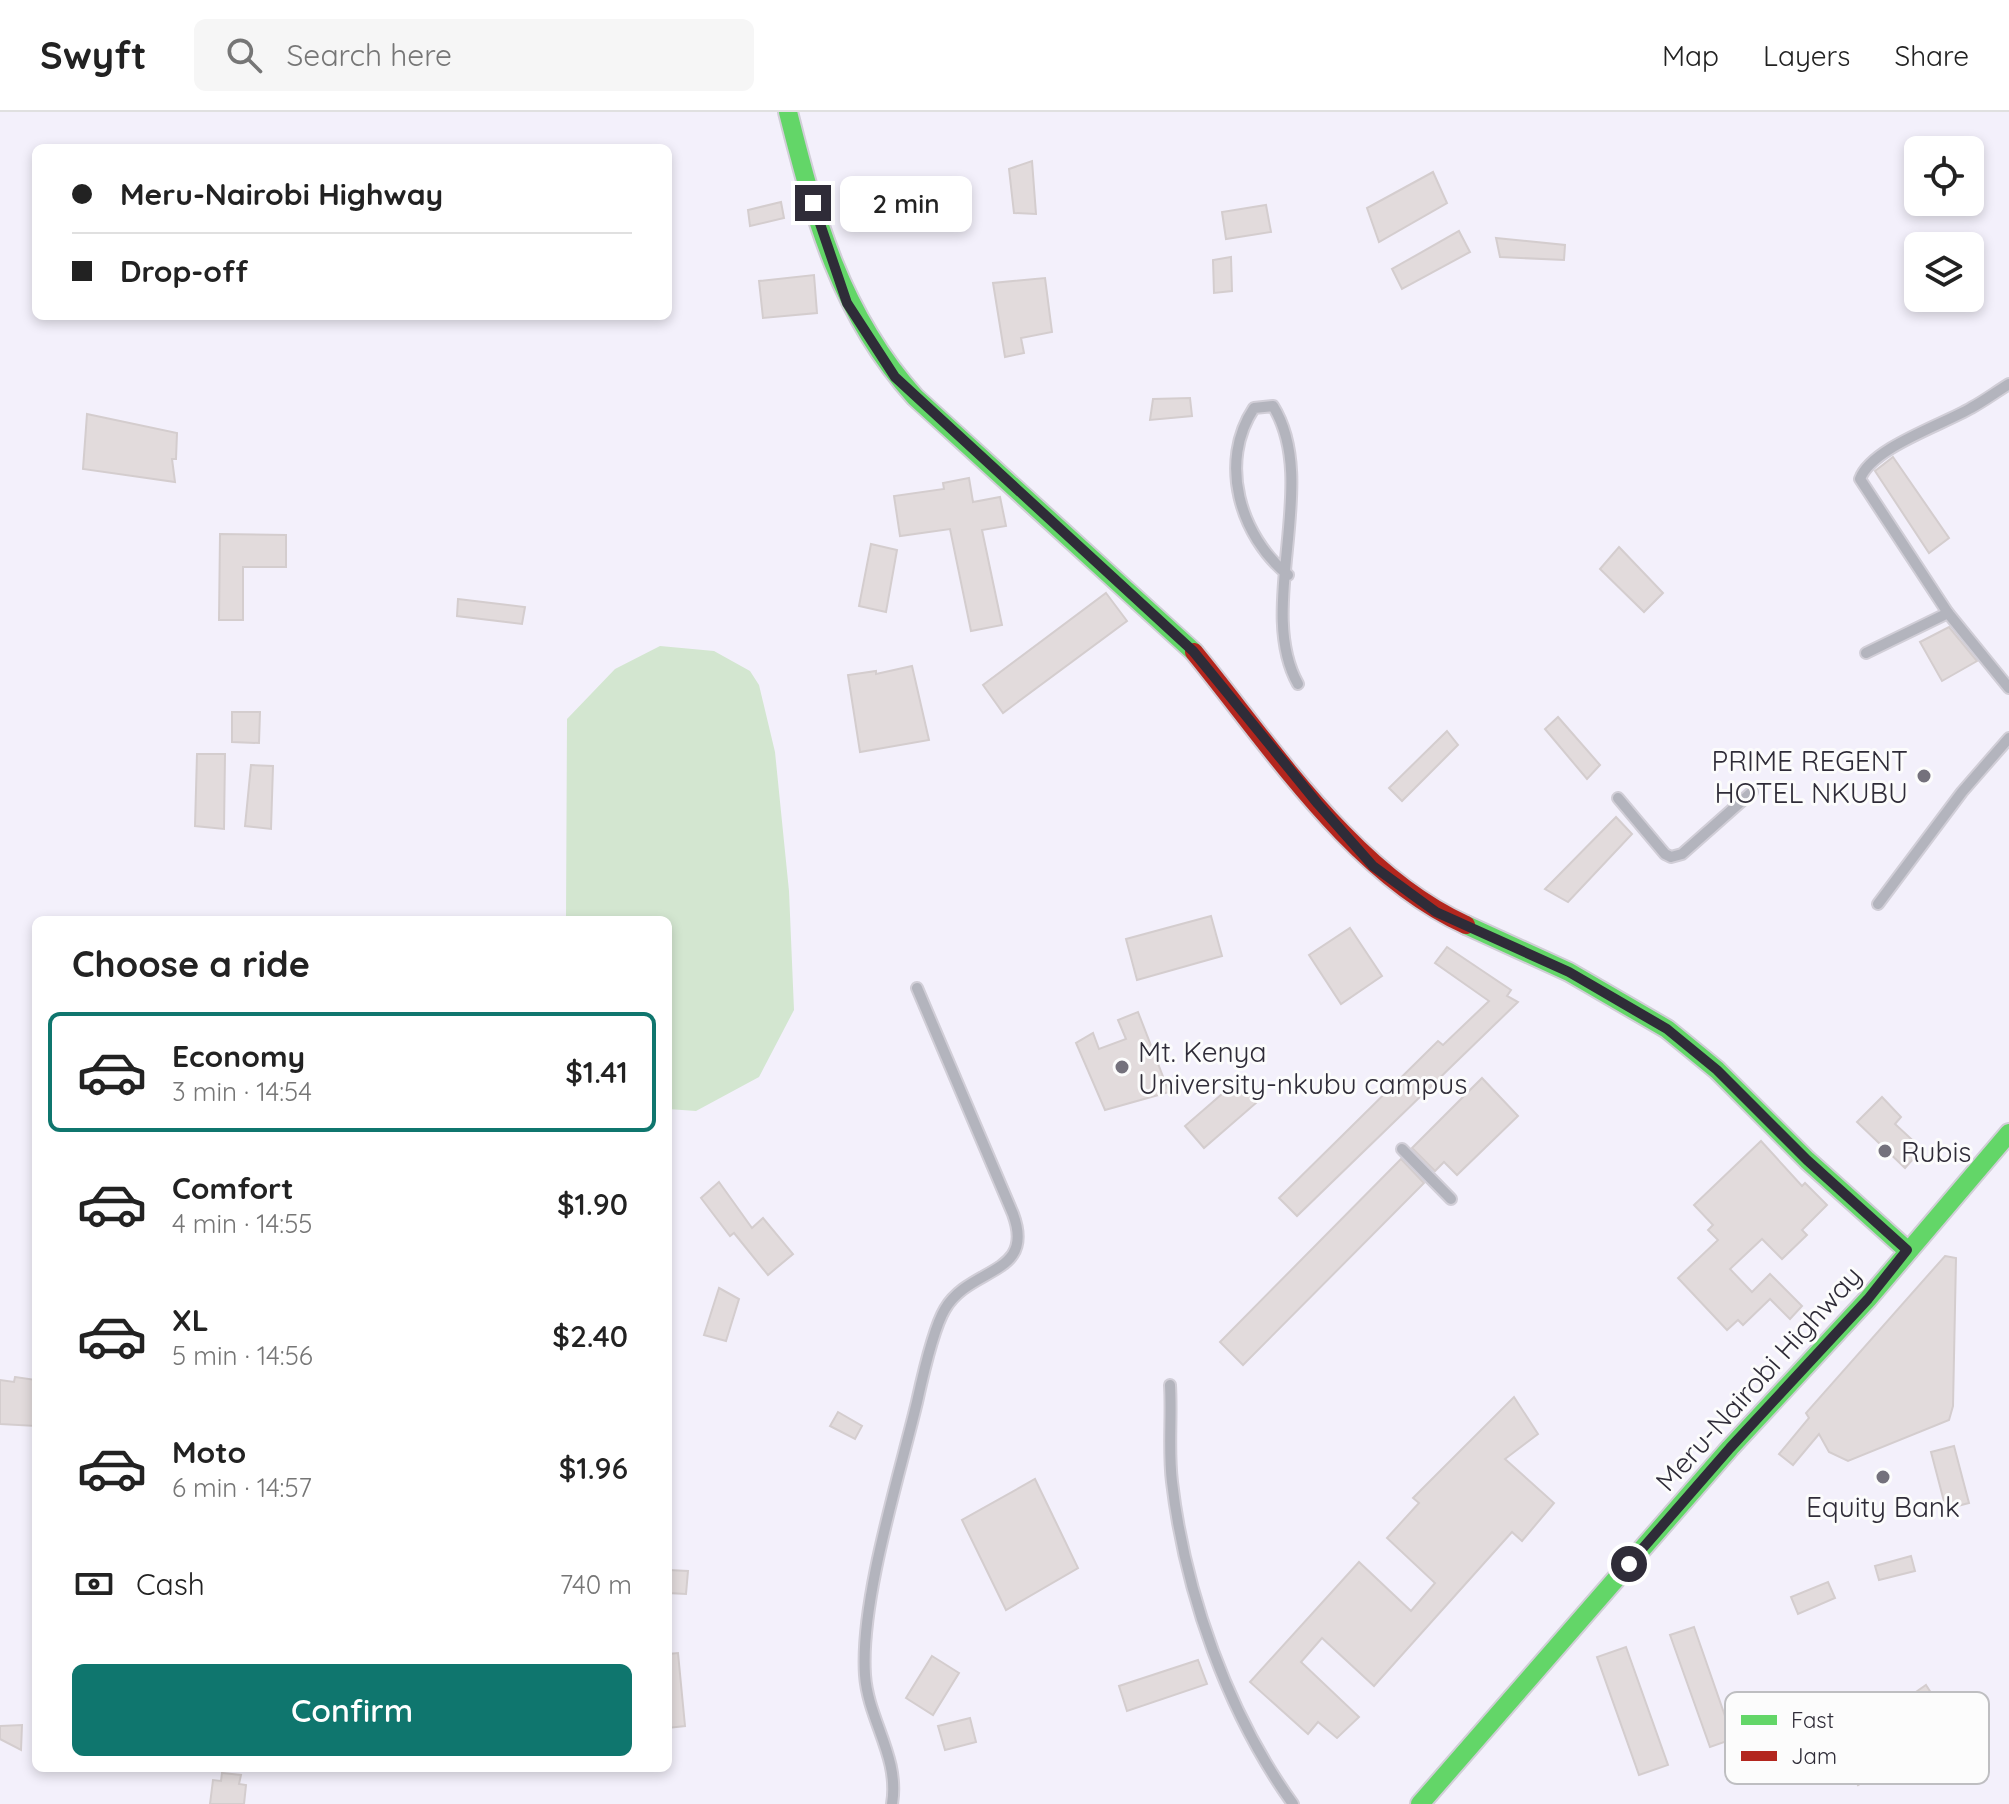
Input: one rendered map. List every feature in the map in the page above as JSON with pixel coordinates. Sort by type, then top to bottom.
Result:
[{"type":"main road","points":[[788,112],[805,179],[847,303],[895,377],[1193,651],[1373,866],[1436,912],[1569,972],[1667,1029],[1717,1070],[1807,1160],[1907,1250]]},
{"type":"main road","name":"Meru-Nairobi Highway","points":[[1420,1804],[1502,1706],[1730,1448],[1868,1299],[2009,1133]]},
{"type":"lane","points":[[2009,384],[1972,408],[1889,450],[1870,464],[1860,479],[1948,613],[2009,688]]},
{"type":"lane","points":[[1288,575],[1267,558],[1255,540],[1243,513],[1238,487],[1240,433],[1254,408],[1266,404],[1273,406],[1285,432],[1289,471],[1288,575],[1283,645],[1286,661],[1298,684]]},
{"type":"lane","points":[[1866,653],[1948,613]]},
{"type":"lane","points":[[1878,904],[1962,792],[2009,738]]},
{"type":"lane","points":[[1618,798],[1665,854],[1671,857],[1682,854],[1752,792]]},
{"type":"lane","points":[[892,1804],[894,1792],[889,1755],[865,1675],[872,1601],[881,1553],[918,1398],[943,1311],[970,1281],[1012,1259],[1017,1252],[1019,1239],[1013,1214],[917,988]]},
{"type":"lane","points":[[1402,1149],[1451,1199]]},
{"type":"lane","points":[[1170,1385],[1172,1480],[1191,1572],[1227,1688],[1251,1738],[1293,1804]]},
{"type":"green space","points":[[660,646],[714,651],[750,671],[759,685],[775,752],[789,891],[794,1010],[759,1077],[696,1111],[672,1109],[672,916],[566,916],[567,719],[615,669]]},
{"type":"building","points":[[1032,161],[1036,214],[1014,213],[1009,169]]},
{"type":"building","points":[[1433,172],[1447,203],[1379,242],[1367,208]]},
{"type":"building","points":[[781,202],[784,218],[750,226],[748,210]]},
{"type":"building","points":[[1266,205],[1271,232],[1226,239],[1222,212]]},
{"type":"building","points":[[1459,231],[1470,252],[1402,289],[1392,269]]},
{"type":"building","points":[[1496,238],[1565,245],[1564,260],[1500,257]]},
{"type":"building","points":[[1231,257],[1232,291],[1214,293],[1213,260]]},
{"type":"building","points":[[814,275],[817,313],[763,318],[759,281]]},
{"type":"building","points":[[1045,278],[1052,332],[1021,338],[1024,353],[1005,357],[993,283]]},
{"type":"building","points":[[1190,398],[1192,416],[1150,420],[1153,399]]},
{"type":"building","points":[[87,414],[177,433],[176,459],[172,459],[175,482],[83,469]]},
{"type":"building","points":[[1893,457],[1949,538],[1929,553],[1875,471]]},
{"type":"building","points":[[969,478],[973,502],[1000,497],[1006,526],[982,530],[1002,625],[971,631],[950,529],[900,536],[894,496],[944,489],[943,483]]},
{"type":"building","points":[[220,534],[286,535],[286,567],[243,567],[243,620],[219,620]]},
{"type":"building","points":[[871,544],[897,550],[886,612],[859,606]]},
{"type":"building","points":[[1619,547],[1663,593],[1644,612],[1600,569]]},
{"type":"building","points":[[1106,593],[1127,621],[1003,713],[983,685]]},
{"type":"building","points":[[458,599],[525,607],[522,624],[457,616]]},
{"type":"building","points":[[1949,627],[1977,661],[1942,681],[1920,642]]},
{"type":"building","points":[[912,666],[929,740],[860,752],[848,675],[876,671],[876,674]]},
{"type":"building","points":[[232,712],[260,712],[259,743],[232,742]]},
{"type":"building","points":[[1558,717],[1600,765],[1587,779],[1545,729]]},
{"type":"building","points":[[1447,731],[1458,745],[1402,801],[1389,788]]},
{"type":"building","points":[[197,754],[225,754],[224,829],[195,826]]},
{"type":"building","points":[[251,765],[273,766],[271,829],[245,826]]},
{"type":"building","points":[[1616,817],[1632,834],[1568,902],[1545,889]]},
{"type":"building","points":[[1211,916],[1222,956],[1137,980],[1126,939]]},
{"type":"building","points":[[1350,928],[1382,976],[1341,1004],[1309,955]]},
{"type":"building","points":[[1447,947],[1511,990],[1507,996],[1518,1002],[1297,1216],[1279,1198],[1438,1041],[1443,1045],[1489,1001],[1435,963]]},
{"type":"building","points":[[1138,1012],[1169,1092],[1105,1110],[1076,1043],[1093,1033],[1099,1049],[1126,1039],[1118,1020]]},
{"type":"building","points":[[1482,1078],[1518,1116],[1457,1175],[1444,1162],[1435,1171],[1412,1148]]},
{"type":"building","points":[[1237,1081],[1256,1103],[1204,1148],[1185,1126]]},
{"type":"building","points":[[1882,1097],[1901,1117],[1895,1124],[1922,1149],[1905,1168],[1857,1122]]},
{"type":"building","points":[[1761,1141],[1802,1186],[1805,1183],[1827,1205],[1802,1230],[1807,1235],[1782,1259],[1762,1239],[1730,1269],[1752,1292],[1770,1274],[1802,1306],[1790,1319],[1770,1299],[1743,1325],[1738,1320],[1727,1330],[1678,1278],[1718,1240],[1708,1230],[1713,1225],[1694,1205]]},
{"type":"building","points":[[1401,1159],[1424,1183],[1243,1365],[1220,1342]]},
{"type":"building","points":[[719,1182],[752,1228],[763,1218],[793,1254],[768,1275],[734,1233],[730,1236],[701,1198]]},
{"type":"building","points":[[1945,1256],[1956,1258],[1953,1406],[1949,1420],[1848,1461],[1829,1452],[1819,1434],[1793,1465],[1779,1454],[1809,1418],[1806,1413]]},
{"type":"building","points":[[719,1288],[739,1299],[726,1341],[704,1335]]},
{"type":"building","points":[[15,1377],[32,1379],[32,1426],[0,1424],[0,1380],[14,1382]]},
{"type":"building","points":[[1514,1397],[1538,1434],[1505,1459],[1554,1503],[1522,1541],[1512,1532],[1374,1686],[1322,1638],[1301,1662],[1359,1717],[1337,1738],[1318,1722],[1308,1734],[1250,1682],[1359,1562],[1411,1611],[1435,1583],[1387,1538],[1419,1503],[1413,1498]]},
{"type":"building","points":[[838,1412],[862,1426],[855,1439],[830,1426]]},
{"type":"building","points":[[1954,1446],[1969,1503],[1946,1509],[1931,1452]]},
{"type":"building","points":[[1035,1479],[1078,1568],[1006,1610],[962,1520]]},
{"type":"building","points":[[1911,1556],[1915,1571],[1879,1580],[1875,1566]]},
{"type":"building","points":[[672,1570],[688,1571],[686,1594],[672,1593]]},
{"type":"building","points":[[1828,1582],[1835,1598],[1798,1614],[1791,1597]]},
{"type":"building","points":[[1694,1627],[1725,1716],[1725,1742],[1710,1747],[1670,1635]]},
{"type":"building","points":[[1626,1647],[1668,1765],[1639,1775],[1597,1657]]},
{"type":"building","points":[[678,1653],[685,1726],[672,1728],[672,1654]]},
{"type":"building","points":[[932,1656],[959,1673],[933,1715],[906,1698]]},
{"type":"building","points":[[1198,1660],[1207,1684],[1127,1711],[1119,1686]]},
{"type":"building","points":[[1926,1685],[1930,1692],[1916,1692]]},
{"type":"building","points":[[970,1718],[976,1742],[945,1750],[938,1726]]},
{"type":"building","points":[[22,1725],[21,1750],[0,1739],[0,1726]]},
{"type":"building","points":[[222,1773],[241,1775],[239,1784],[246,1785],[244,1804],[210,1804],[213,1780],[221,1781]]},
{"type":"traffic: fast","points":[[788,112],[820,227],[834,263],[867,332],[889,365],[915,397],[1194,652]]},
{"type":"traffic: fast","points":[[1466,925],[1569,972],[1667,1029],[1717,1070],[1807,1160],[1907,1250]]},
{"type":"traffic: fast","points":[[1420,1804],[1730,1448],[1868,1299],[2009,1133]]},
{"type":"traffic: jam","points":[[1194,652],[1316,805],[1351,841],[1387,874],[1425,902],[1466,925]]},
{"type":"place","name":"PRIME REGENT HOTEL NKUBU","points":[[1924,776]]},
{"type":"place","name":"Mt. Kenya University-nkubu campus","points":[[1122,1067]]},
{"type":"place","name":"Rubis","points":[[1885,1151]]},
{"type":"place","name":"Equity Bank","points":[[1883,1477]]},
{"type":"route","points":[[813,203],[847,303],[866,338],[895,377],[1193,651],[1373,866],[1436,912],[1569,972],[1667,1029],[1717,1070],[1807,1160],[1907,1250],[1868,1299],[1730,1448],[1629,1564]]}]
